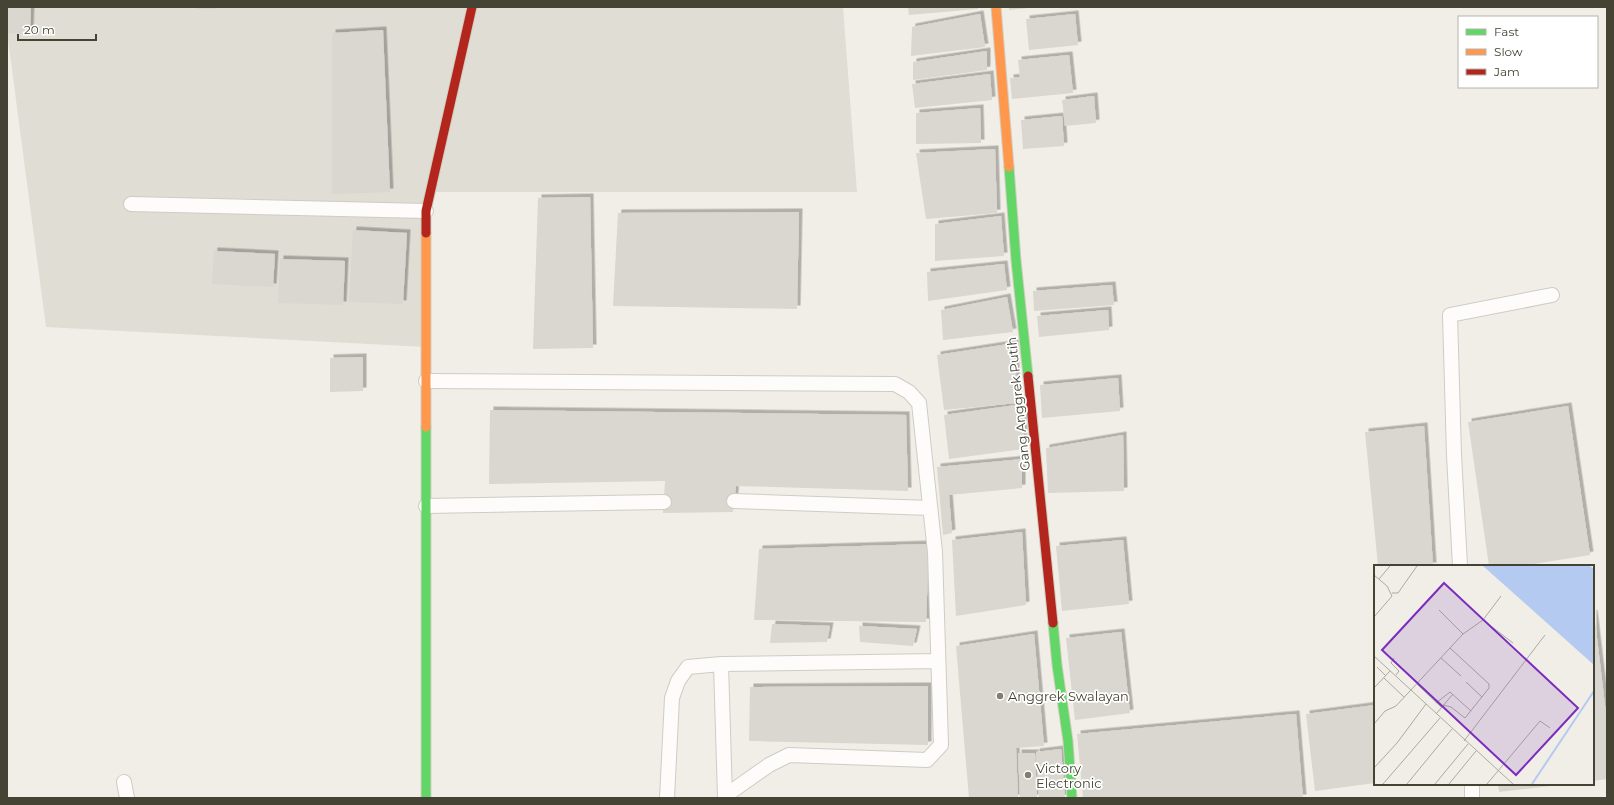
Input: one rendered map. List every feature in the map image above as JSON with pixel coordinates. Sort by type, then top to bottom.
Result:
[{"type":"street","points":[[426,798],[426,211],[472,7]]},
{"type":"street","name":"Gang Anggrek Putih","points":[[996,7],[1016,260],[1057,665],[1068,741],[1072,798]]},
{"type":"lane","points":[[131,204],[426,211]]},
{"type":"lane","points":[[1460,565],[1454,455],[1450,315],[1552,295]]},
{"type":"lane","points":[[426,381],[895,384],[909,392],[919,403],[935,552],[941,745],[927,760],[789,755],[769,765],[725,797]]},
{"type":"lane","points":[[734,501],[930,508]]},
{"type":"lane","points":[[426,506],[664,502]]},
{"type":"lane","points":[[668,798],[672,698],[678,681],[688,667],[721,664],[938,661]]},
{"type":"lane","points":[[721,664],[725,797]]},
{"type":"lane","points":[[124,782],[127,798]]},
{"type":"lane","points":[[1472,785],[1472,798]]},
{"type":"shaded area","points":[[7,7],[843,7],[857,192],[430,192],[426,347],[46,327],[7,32]]},
{"type":"building","points":[[7,7],[31,7],[30,34],[7,33]]},
{"type":"building","points":[[196,7],[216,7],[216,9],[196,9]]},
{"type":"building","points":[[908,7],[978,7],[978,9],[909,15]]},
{"type":"building","points":[[1009,7],[1029,7],[1029,8],[1009,10]]},
{"type":"building","points":[[980,14],[985,47],[911,56],[912,27]]},
{"type":"building","points":[[1075,14],[1078,45],[1029,50],[1026,19]]},
{"type":"building","points":[[383,30],[390,192],[332,194],[332,33]]},
{"type":"building","points":[[987,51],[987,70],[913,80],[913,62]]},
{"type":"building","points":[[1069,55],[1073,93],[1012,99],[1010,78],[1020,77],[1018,60]]},
{"type":"building","points":[[990,74],[992,100],[915,108],[912,84]]},
{"type":"building","points":[[1094,96],[1096,123],[1065,126],[1062,100]]},
{"type":"building","points":[[980,108],[981,143],[916,144],[916,113]]},
{"type":"building","points":[[1062,116],[1064,146],[1023,149],[1021,120]]},
{"type":"building","points":[[995,149],[997,213],[926,219],[916,153]]},
{"type":"building","points":[[590,197],[593,348],[533,349],[538,198]]},
{"type":"building","points":[[799,212],[797,309],[613,306],[618,213]]},
{"type":"building","points":[[1001,216],[1004,256],[935,261],[935,224]]},
{"type":"building","points":[[353,230],[407,233],[403,304],[349,302]]},
{"type":"building","points":[[214,251],[275,254],[273,287],[212,284]]},
{"type":"building","points":[[280,259],[345,261],[343,305],[278,303]]},
{"type":"building","points":[[1004,264],[1007,290],[928,301],[927,272]]},
{"type":"building","points":[[1112,285],[1114,305],[1034,311],[1033,291]]},
{"type":"building","points":[[1007,297],[1013,332],[943,340],[941,310]]},
{"type":"building","points":[[1108,310],[1109,330],[1039,337],[1037,316]]},
{"type":"building","points":[[1015,343],[1017,403],[944,410],[937,355]]},
{"type":"building","points":[[363,357],[363,391],[330,392],[330,358]]},
{"type":"building","points":[[1118,378],[1120,411],[1042,418],[1040,385]]},
{"type":"building","points":[[1023,404],[1024,449],[949,459],[944,415]]},
{"type":"building","points":[[1568,406],[1590,555],[1527,565],[1489,565],[1468,422]]},
{"type":"building","points":[[490,410],[906,415],[908,491],[736,486],[733,512],[663,513],[665,481],[489,484]]},
{"type":"building","points":[[1424,426],[1433,565],[1378,565],[1365,432]]},
{"type":"building","points":[[1123,435],[1124,491],[1048,493],[1046,448]]},
{"type":"building","points":[[1022,459],[1022,488],[949,495],[952,533],[943,535],[937,467]]},
{"type":"building","points":[[1022,532],[1026,605],[956,616],[952,540]]},
{"type":"building","points":[[1123,540],[1129,604],[1062,611],[1056,546]]},
{"type":"building","points":[[929,544],[926,622],[754,620],[759,549]]},
{"type":"building","points":[[1594,613],[1607,722],[1607,779],[1594,781]]},
{"type":"building","points":[[772,624],[830,626],[827,642],[770,643]]},
{"type":"building","points":[[859,626],[917,629],[913,646],[860,642]]},
{"type":"building","points":[[1121,632],[1130,713],[1075,720],[1066,638]]},
{"type":"building","name":"Anggrek Swalayan","points":[[1034,634],[1044,746],[1016,748],[1018,798],[969,798],[956,646]]},
{"type":"building","points":[[928,686],[928,745],[749,741],[750,687]]},
{"type":"building","points":[[1374,705],[1374,783],[1315,791],[1306,714]]},
{"type":"building","points":[[1296,714],[1303,798],[1083,798],[1077,734]]},
{"type":"building","points":[[1061,749],[1065,798],[1039,798],[1036,752]]},
{"type":"building","name":"Victory Electronic","points":[[1018,753],[1035,753],[1037,798],[1020,798]]},
{"type":"building","points":[[1498,785],[1558,785],[1499,792]]},
{"type":"traffic: fast","points":[[1009,167],[1016,260],[1028,376]]},
{"type":"traffic: fast","points":[[426,427],[426,798]]},
{"type":"traffic: fast","points":[[1053,623],[1057,665],[1068,741],[1072,798]]},
{"type":"traffic: slow","points":[[996,7],[1009,167]]},
{"type":"traffic: slow","points":[[426,233],[426,427]]},
{"type":"traffic: jam","points":[[426,233],[426,211],[472,7]]},
{"type":"traffic: jam","points":[[1028,376],[1053,623]]},
{"type":"place","name":"Anggrek Swalayan","points":[[1000,696]]},
{"type":"place","name":"Victory Electronic","points":[[1028,775]]}]
